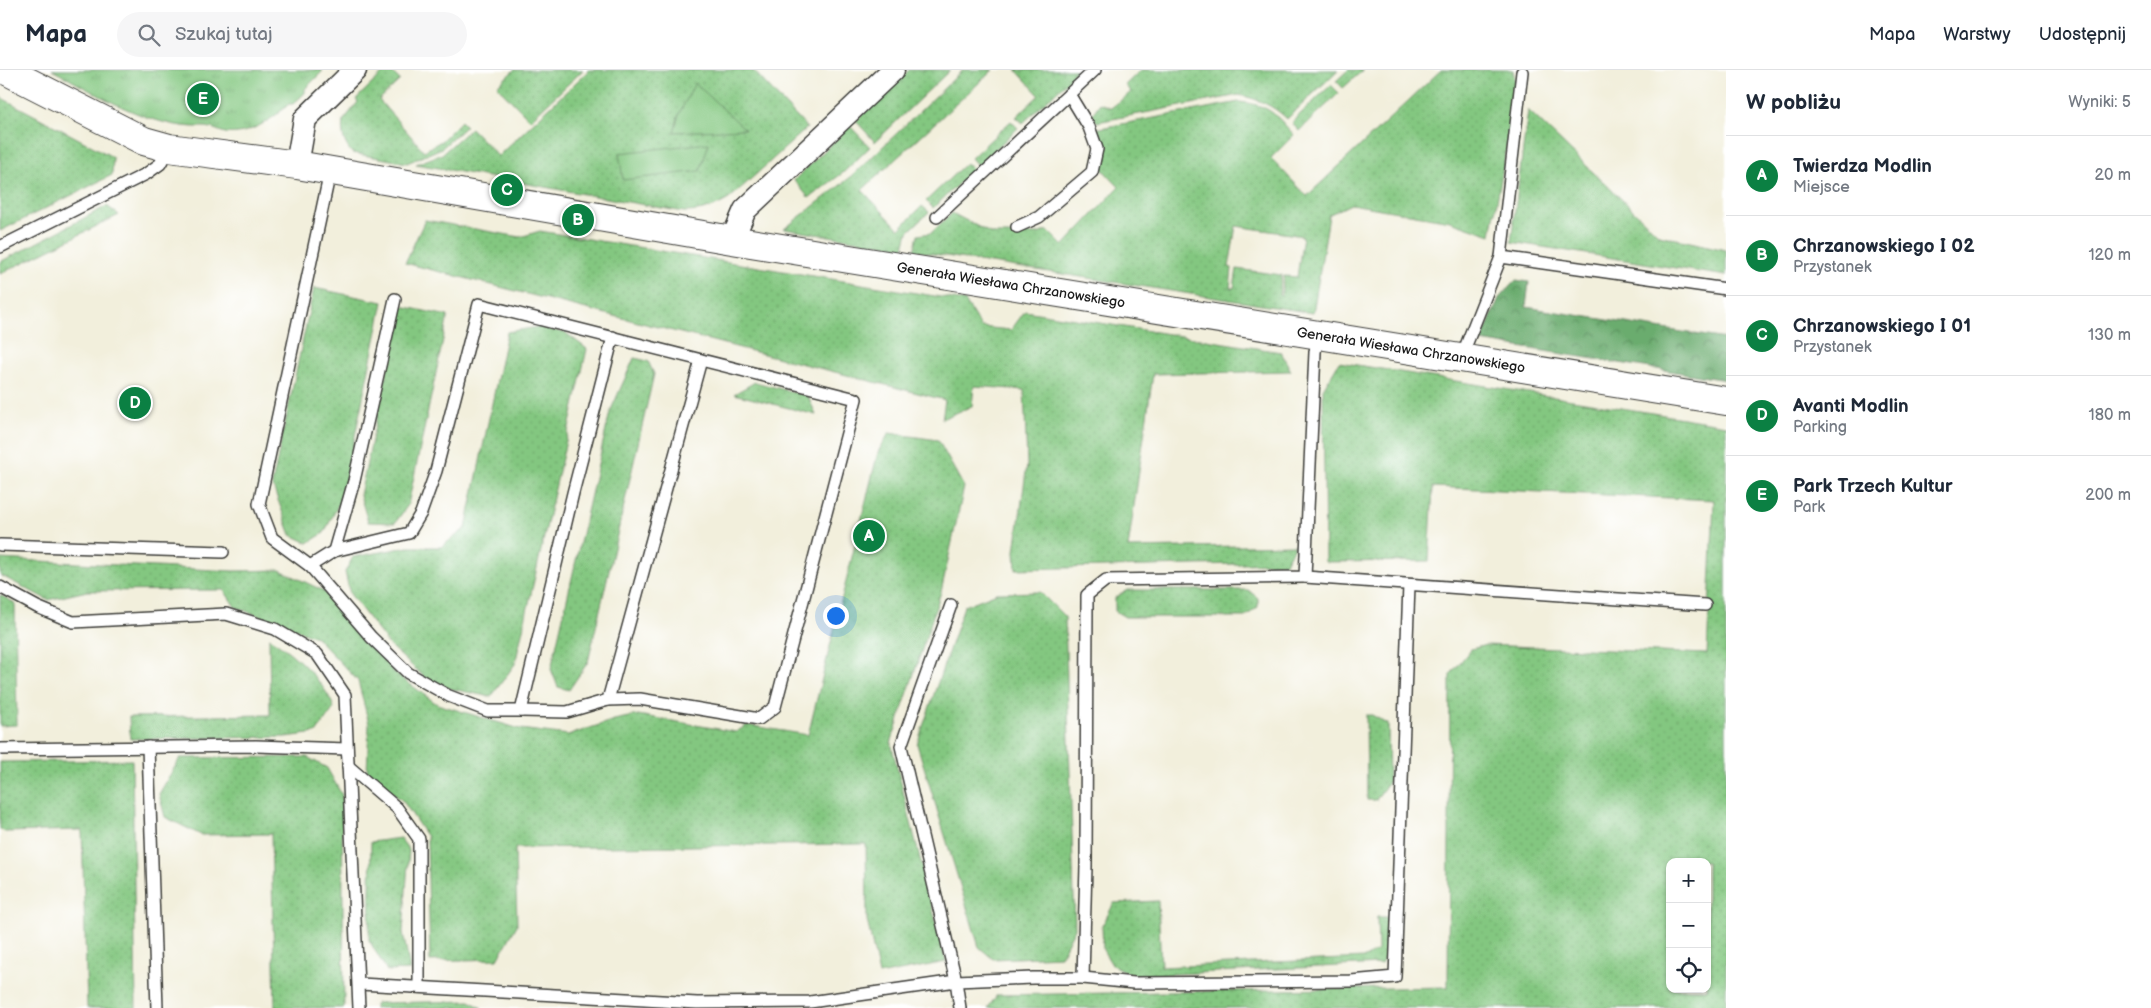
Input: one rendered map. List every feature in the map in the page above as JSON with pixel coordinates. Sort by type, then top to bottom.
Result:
[{"type":"street","name":"Generała Wiesława Chrzanowskiego","points":[[5,70],[144,141],[169,148],[297,165],[732,240],[1726,401]]},
{"type":"street","points":[[297,165],[305,119],[355,70]]},
{"type":"street","points":[[732,240],[745,210],[893,70]]},
{"type":"lane","points":[[937,217],[1095,70]]},
{"type":"lane","points":[[1461,358],[1501,257],[1522,72]]},
{"type":"lane","points":[[1018,227],[1038,217],[1092,172],[1096,149],[1089,126],[1069,94]]},
{"type":"lane","points":[[0,247],[146,174],[160,164],[169,148]]},
{"type":"lane","points":[[310,566],[334,551],[409,533],[421,513],[436,471],[480,304],[856,399],[775,707],[759,718],[640,698],[608,700],[567,712],[488,711],[449,696],[408,673],[371,637],[310,566],[272,538],[259,504],[330,172]]},
{"type":"lane","points":[[1501,257],[1726,289]]},
{"type":"lane","points":[[334,551],[354,481],[395,299]]},
{"type":"lane","points":[[1305,577],[1315,352],[1318,335]]},
{"type":"lane","points":[[521,711],[573,493],[613,337]]},
{"type":"lane","points":[[608,700],[700,360]]},
{"type":"lane","points":[[0,545],[223,552]]},
{"type":"lane","points":[[1083,978],[1086,856],[1087,595],[1106,580],[1305,577],[1705,605]]},
{"type":"lane","points":[[360,984],[697,1003],[810,1002],[956,981],[1083,978],[1134,983],[1351,981],[1395,977],[1410,585]]},
{"type":"lane","points":[[0,587],[37,607],[73,622],[226,614],[275,629],[317,654],[345,696],[360,1008]]},
{"type":"lane","points":[[951,604],[901,746],[956,981],[960,1008]]},
{"type":"lane","points":[[0,749],[256,746],[347,749]]},
{"type":"lane","points":[[148,748],[157,1008]]},
{"type":"lane","points":[[348,766],[398,808],[419,839],[419,987]]},
{"type":"green space","points":[[52,70],[322,70],[322,72],[305,89],[305,93],[293,104],[289,104],[276,115],[260,125],[243,132],[225,133],[212,128],[183,126],[144,116],[106,99]]},
{"type":"green space","points":[[386,70],[400,80],[379,100],[424,151],[441,141],[461,121],[466,126],[442,148],[407,163],[352,153],[344,138],[342,130],[343,121],[358,102],[356,99]]},
{"type":"green space","points":[[514,70],[583,70],[530,120],[497,86]]},
{"type":"green space","points":[[589,70],[753,70],[807,128],[729,199],[707,209],[690,212],[416,164],[442,154],[471,128],[498,156]]},
{"type":"green space","points":[[909,70],[950,70],[875,142],[856,121]]},
{"type":"green space","points":[[963,70],[993,70],[862,190],[899,229],[922,206],[929,212],[908,232],[904,248],[784,229],[852,176]]},
{"type":"green space","points":[[1016,70],[1076,70],[1070,79],[1023,123],[1016,117],[1039,95]]},
{"type":"green space","points":[[1141,70],[1338,70],[1287,119],[1277,110],[1265,104],[1239,95],[1097,122],[1091,116],[1100,103],[1111,108],[1131,92],[1125,85]]},
{"type":"green space","points":[[1348,70],[1363,70],[1343,88],[1336,81]]},
{"type":"green space","points":[[1441,70],[1513,70],[1517,90],[1491,235],[1450,221],[1351,204],[1328,215],[1313,313],[914,251],[918,235],[931,233],[952,213],[992,234],[1038,234],[1047,230],[1063,246],[1119,187],[1102,169],[1106,143],[1095,129],[1239,102],[1258,105],[1271,111],[1294,135],[1271,158],[1307,196]],"holes":[[[1236,226],[1303,236],[1297,277],[1284,276],[1281,296],[1279,295],[1282,275],[1237,269],[1234,288],[1230,288],[1232,268],[1229,267]]]},
{"type":"green space","points":[[695,83],[745,129],[674,132],[679,114]]},
{"type":"green space","points":[[1331,85],[1339,93],[1299,131],[1293,124],[1293,121]]},
{"type":"green space","points":[[0,97],[109,155],[113,158],[112,175],[0,231]]},
{"type":"green space","points":[[1528,110],[1659,235],[1726,250],[1726,276],[1511,242]]},
{"type":"green space","points":[[1011,121],[1018,128],[978,166],[971,158]]},
{"type":"green space","points":[[850,126],[870,147],[844,172],[809,198],[794,180]]},
{"type":"green space","points":[[709,143],[700,171],[623,180],[619,153]]},
{"type":"green space","points":[[966,163],[973,170],[933,208],[926,201]]},
{"type":"green space","points":[[107,206],[119,215],[0,274],[0,262]]},
{"type":"green space","points":[[425,220],[520,237],[540,231],[965,301],[981,327],[1011,330],[1025,311],[1281,352],[1291,371],[1153,374],[1128,548],[1295,545],[1285,563],[1016,569],[1015,551],[1027,464],[1024,390],[974,386],[972,406],[942,419],[945,400],[405,263]]},
{"type":"green space","points":[[1516,280],[1529,282],[1526,307],[1726,339],[1726,380],[1481,341],[1499,298]]},
{"type":"green space","points":[[314,288],[383,302],[342,498],[324,533],[308,543],[291,535],[272,484]]},
{"type":"green space","points":[[401,306],[448,316],[408,505],[395,523],[368,522],[360,495]]},
{"type":"green space","points":[[538,327],[566,333],[587,349],[515,664],[491,697],[433,685],[390,646],[350,594],[345,572],[353,557],[408,547],[441,547],[466,528],[507,332]]},
{"type":"green space","points":[[634,358],[648,361],[654,374],[588,662],[569,690],[558,687],[551,669],[610,412]]},
{"type":"green space","points":[[1339,362],[1726,425],[1726,1008],[988,1008],[997,995],[1448,987],[1450,675],[1471,649],[1486,645],[1707,654],[1714,500],[1433,487],[1429,561],[1325,562],[1323,389]]},
{"type":"green space","points":[[755,382],[808,396],[816,415],[734,394]]},
{"type":"green space","points":[[889,433],[938,440],[964,487],[941,592],[891,743],[946,962],[879,975],[867,920],[866,844],[515,848],[517,925],[498,959],[430,961],[427,837],[403,801],[367,773],[369,724],[358,681],[316,637],[235,607],[224,590],[87,591],[48,600],[0,575],[0,559],[234,571],[280,570],[324,591],[396,674],[437,704],[520,729],[569,735],[614,720],[638,715],[736,732],[747,725],[808,735],[878,452]]},
{"type":"green space","points":[[1127,590],[1248,590],[1258,598],[1258,607],[1245,617],[1125,617],[1115,611],[1115,598]]},
{"type":"green space","points":[[1040,592],[1065,617],[1075,928],[1061,956],[993,959],[979,947],[917,744],[964,606],[997,593]]},
{"type":"green space","points":[[0,595],[15,603],[17,725],[0,726]]},
{"type":"green space","points":[[269,638],[298,659],[316,678],[330,698],[334,708],[316,733],[286,737],[130,739],[129,717],[270,715]]},
{"type":"green space","points":[[1366,715],[1372,715],[1388,724],[1389,781],[1376,800],[1367,800]]},
{"type":"green space","points":[[307,757],[327,768],[342,795],[344,1008],[275,1008],[271,834],[201,835],[165,817],[159,794],[180,758]]},
{"type":"green space","points":[[132,760],[136,1008],[87,1008],[82,830],[5,832],[0,829],[0,762]]},
{"type":"green space","points":[[400,838],[409,850],[403,932],[410,970],[387,971],[369,940],[371,842]]},
{"type":"green space","points":[[1158,901],[1161,967],[1365,958],[1378,950],[1377,917],[1387,917],[1388,951],[1381,964],[1134,976],[1112,965],[1103,950],[1102,926],[1114,903]]},
{"type":"green space","points":[[470,1001],[482,1008],[374,1008],[376,1003]]},
{"type":"place","name":"Park Trzech Kultur","points":[[203,99]]},
{"type":"place","name":"Chrzanowskiego I 01","points":[[507,190]]},
{"type":"place","name":"Chrzanowskiego I 02","points":[[578,220]]},
{"type":"place","name":"Avanti Modlin","points":[[135,403]]},
{"type":"place","name":"Twierdza Modlin","points":[[869,536]]}]
